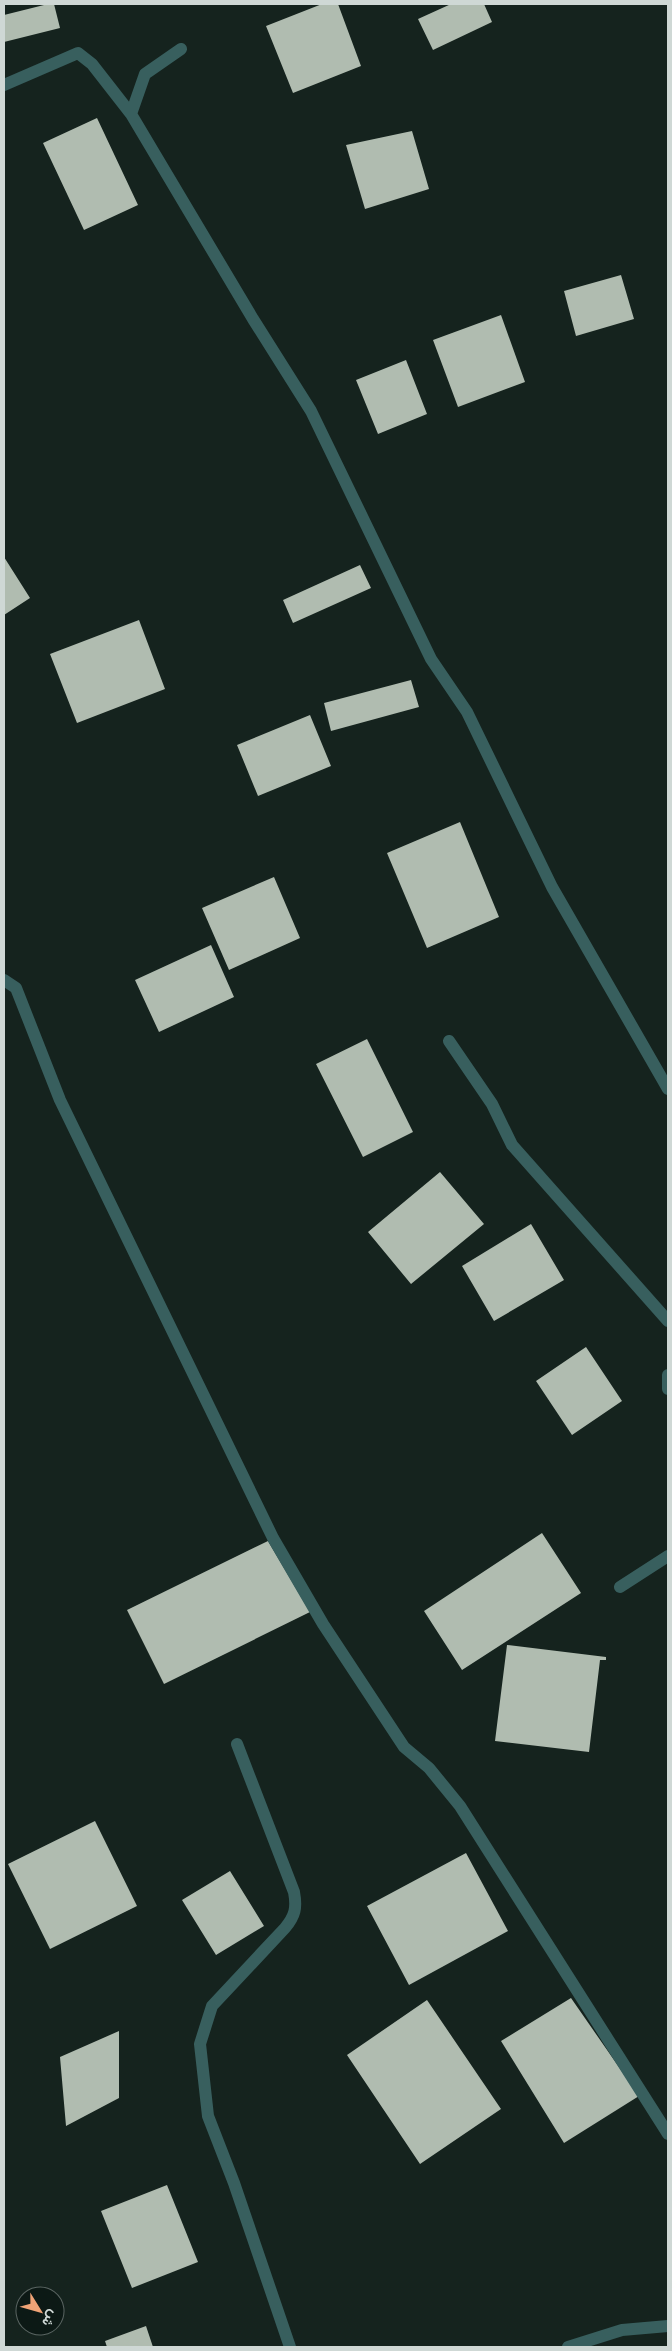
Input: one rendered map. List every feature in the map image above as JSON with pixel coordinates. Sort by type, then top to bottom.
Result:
[{"type":"street","points":[[131,114],[145,74],[181,49]]},
{"type":"street","points":[[4,85],[78,53],[92,64],[131,114],[253,319],[311,411],[431,659],[467,712],[552,887],[668,1088]]},
{"type":"street","points":[[4,980],[16,988],[60,1100],[273,1538],[323,1624],[404,1746],[429,1768],[460,1806],[668,2134]]},
{"type":"street","points":[[449,1040],[492,1104],[512,1145],[668,1321]]},
{"type":"street","points":[[668,1375],[668,1389]]},
{"type":"street","points":[[620,1588],[668,1556]]},
{"type":"street","points":[[237,1744],[294,1892],[296,1905],[293,1918],[289,1923],[212,2006],[200,2044],[208,2116],[234,2183],[290,2347]]},
{"type":"street","points":[[568,2347],[622,2330],[668,2326]]},
{"type":"building","points":[[54,4],[60,28],[4,42],[4,15]]},
{"type":"building","points":[[322,4],[338,4],[361,66],[293,93],[266,26]]},
{"type":"building","points":[[451,4],[484,4],[492,22],[433,50],[418,19]]},
{"type":"building","points":[[97,118],[138,205],[84,230],[43,143]]},
{"type":"building","points":[[412,131],[429,189],[365,209],[346,145]]},
{"type":"building","points":[[621,275],[634,319],[576,336],[564,291]]},
{"type":"building","points":[[501,315],[525,382],[458,407],[433,340]]},
{"type":"building","points":[[406,360],[427,414],[378,434],[356,380]]},
{"type":"building","points":[[4,557],[30,598],[4,615]]},
{"type":"building","points":[[360,565],[371,588],[293,623],[283,600]]},
{"type":"building","points":[[139,620],[165,689],[77,723],[50,654]]},
{"type":"building","points":[[411,680],[419,707],[331,731],[324,703]]},
{"type":"building","points":[[310,715],[331,766],[258,796],[237,745]]},
{"type":"building","points":[[460,822],[499,917],[427,948],[387,853]]},
{"type":"building","points":[[274,877],[300,938],[229,970],[202,908]]},
{"type":"building","points":[[211,945],[234,997],[159,1032],[135,980]]},
{"type":"building","points":[[367,1039],[413,1132],[363,1157],[316,1064]]},
{"type":"building","points":[[440,1172],[484,1224],[411,1284],[368,1232]]},
{"type":"building","points":[[531,1224],[564,1280],[494,1321],[462,1266]]},
{"type":"building","points":[[586,1347],[622,1401],[572,1435],[536,1381]]},
{"type":"building","points":[[542,1533],[581,1593],[462,1670],[424,1611]]},
{"type":"building","points":[[268,1541],[310,1612],[164,1684],[127,1610]]},
{"type":"building","points":[[507,1645],[606,1657],[606,1660],[600,1660],[589,1752],[495,1741]]},
{"type":"building","points":[[95,1821],[137,1906],[50,1949],[8,1864]]},
{"type":"building","points":[[466,1853],[508,1931],[409,1985],[367,1906]]},
{"type":"building","points":[[230,1871],[264,1926],[216,1955],[182,1900]]},
{"type":"building","points":[[571,1998],[639,2096],[564,2143],[501,2041]]},
{"type":"building","points":[[427,2000],[501,2109],[420,2164],[347,2055]]},
{"type":"building","points":[[119,2031],[119,2098],[66,2126],[60,2057]]},
{"type":"building","points":[[167,2185],[198,2262],[132,2288],[101,2211]]},
{"type":"building","points":[[146,2326],[153,2347],[107,2347],[105,2341]]}]
